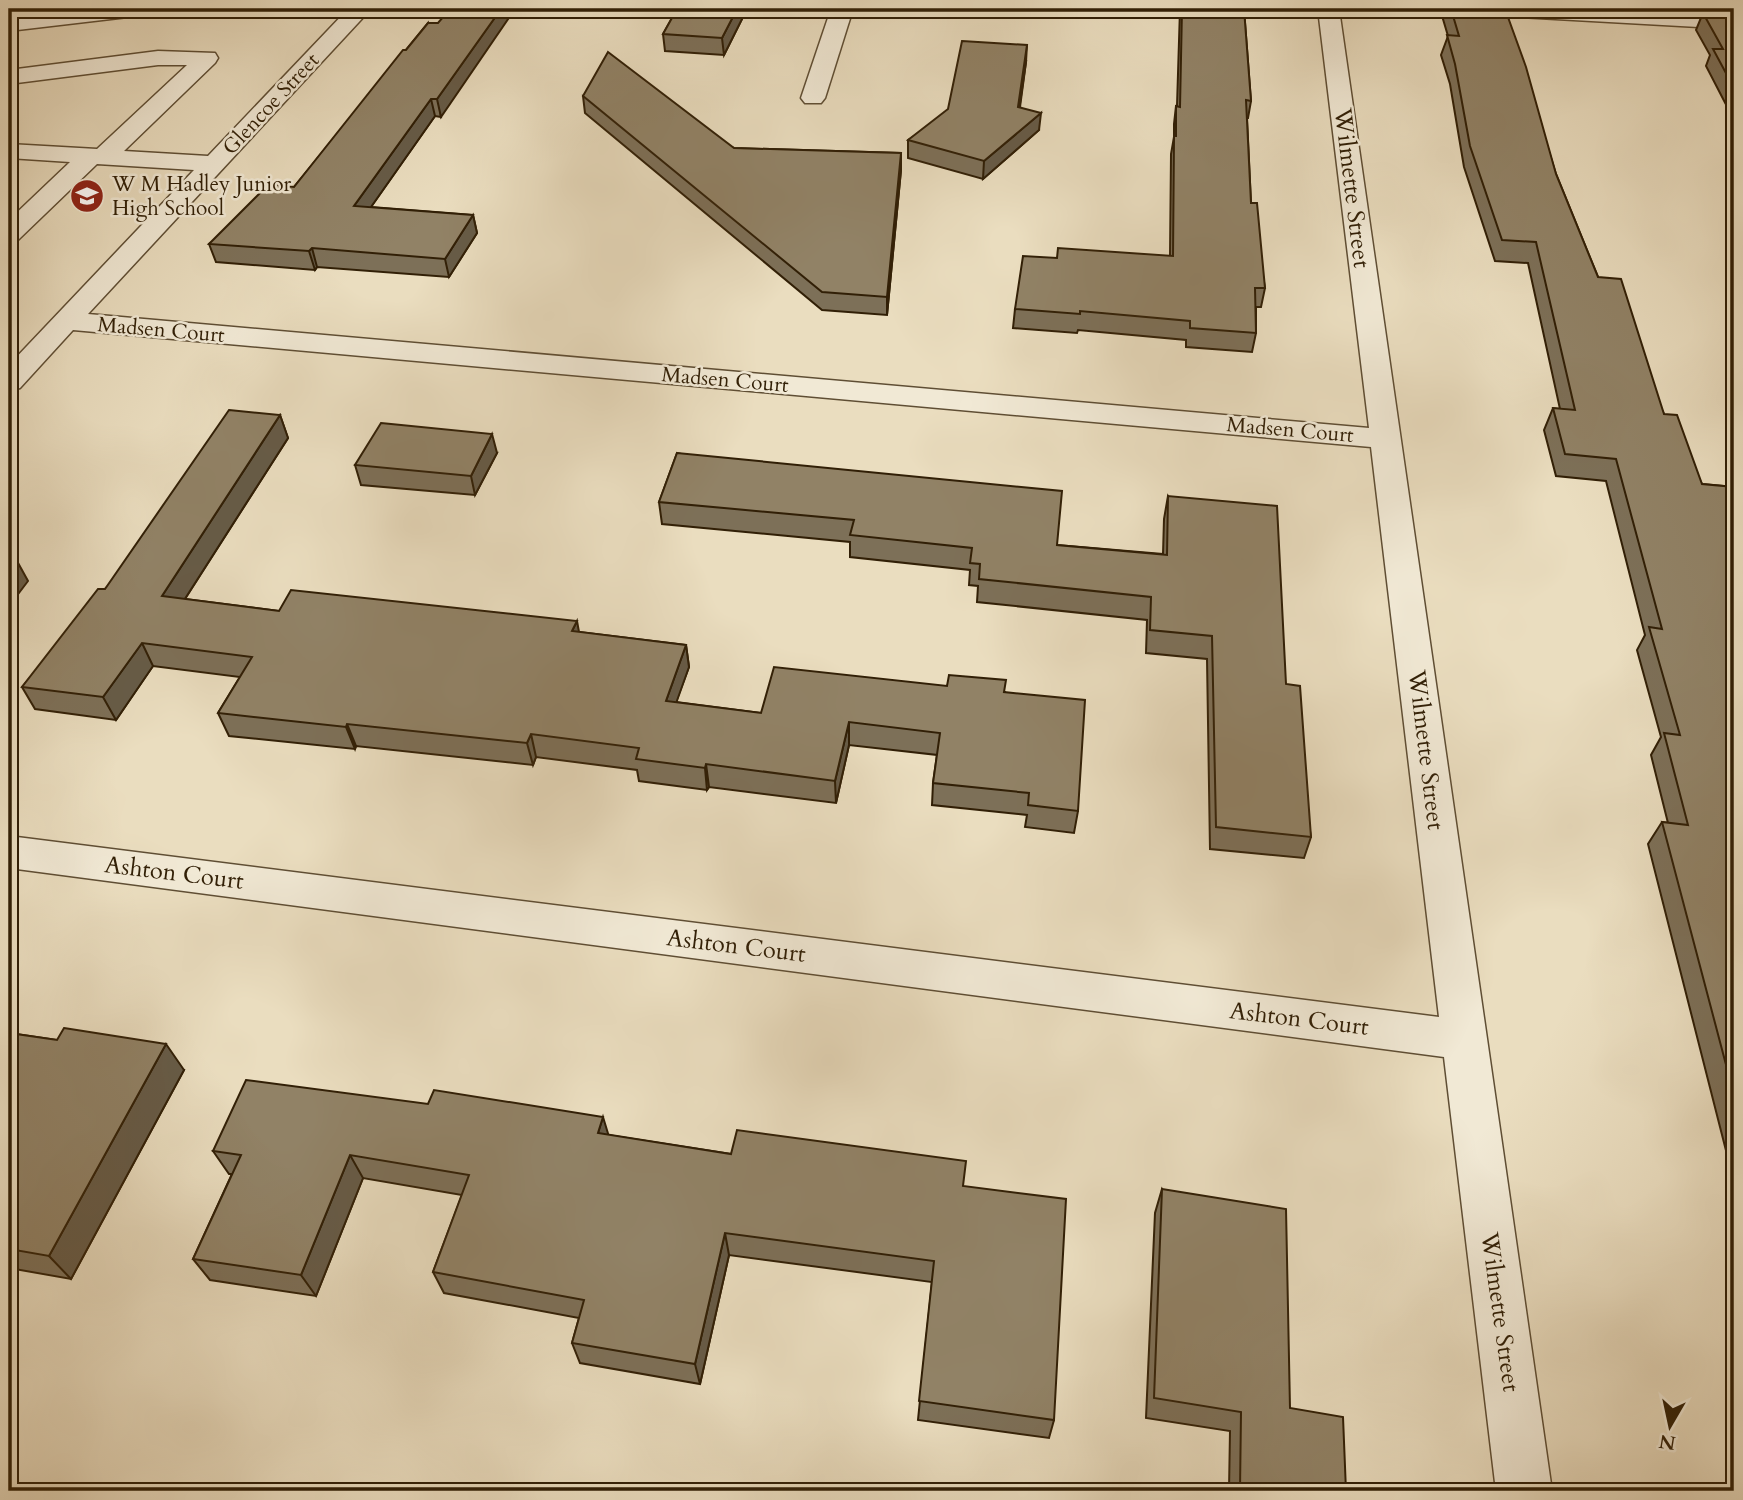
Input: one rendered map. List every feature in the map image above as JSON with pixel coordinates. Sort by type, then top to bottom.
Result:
[{"type":"street","points":[[9,25],[145,9]]},
{"type":"street","name":"Glencoe Street","points":[[9,382],[360,9]]},
{"type":"street","points":[[813,98],[842,9]]},
{"type":"street","name":"Wilmette Street","points":[[1329,9],[1524,1491]]},
{"type":"street","points":[[1483,9],[1734,23]]},
{"type":"street","points":[[9,77],[158,58],[207,58],[9,234]]},
{"type":"street","points":[[9,150],[214,164]]},
{"type":"street","name":"Madsen Court","points":[[65,321],[1385,439]]},
{"type":"street","name":"Ashton Court","points":[[9,852],[1464,1040]]},
{"type":"building","points":[[450,9],[501,9],[437,99],[431,99],[354,206],[473,215],[445,259],[312,248],[309,251],[209,244],[269,184],[294,187],[403,50],[406,50],[428,23],[438,23]]},
{"type":"building","points":[[677,9],[737,9],[722,38],[663,34]]},
{"type":"building","points":[[1182,9],[1244,9],[1251,101],[1246,100],[1251,203],[1257,203],[1265,288],[1255,288],[1256,333],[1190,328],[1190,321],[1080,311],[1080,314],[1015,309],[1023,256],[1057,258],[1058,248],[1173,256],[1174,136],[1176,106],[1180,107]]},
{"type":"building","points":[[1451,9],[1505,9],[1526,67],[1556,174],[1598,277],[1621,279],[1664,414],[1677,415],[1702,484],[1734,487],[1734,1095],[1662,822],[1688,825],[1664,733],[1680,735],[1649,627],[1662,629],[1616,459],[1565,454],[1553,408],[1575,410],[1536,242],[1502,240],[1470,146],[1447,35],[1459,36]]},
{"type":"building","points":[[1703,13],[1734,14],[1734,88],[1713,49],[1723,49]]},
{"type":"building","points":[[962,41],[1027,45],[1018,107],[1041,113],[984,161],[908,140],[948,109]]},
{"type":"building","points":[[608,52],[734,148],[901,153],[887,297],[822,292],[583,96]]},
{"type":"building","points":[[229,410],[280,415],[162,596],[279,611],[291,590],[577,621],[572,631],[686,645],[666,701],[761,713],[774,667],[947,686],[949,675],[1006,680],[1004,692],[1085,700],[1078,811],[1028,805],[1029,793],[933,783],[940,733],[849,722],[835,781],[706,764],[705,768],[636,759],[639,748],[531,734],[527,743],[218,713],[252,657],[142,643],[103,697],[22,687],[98,589],[105,589]]},
{"type":"building","points":[[381,423],[492,434],[471,476],[355,465]]},
{"type":"building","points":[[677,453],[1062,491],[1057,545],[1167,555],[1168,496],[1277,506],[1286,684],[1300,686],[1311,837],[1216,827],[1212,636],[1150,630],[1151,597],[979,579],[980,564],[970,563],[972,548],[850,535],[854,520],[659,502]]},
{"type":"building","points":[[9,561],[17,561],[9,572]]},
{"type":"building","points":[[64,1028],[166,1044],[49,1256],[9,1249],[9,1033],[57,1040]]},
{"type":"building","points":[[246,1080],[428,1104],[434,1090],[603,1117],[598,1133],[731,1154],[737,1130],[966,1161],[963,1186],[1066,1199],[1054,1420],[919,1401],[934,1261],[725,1233],[695,1364],[572,1343],[584,1300],[433,1272],[469,1175],[350,1155],[301,1275],[193,1259],[241,1155],[213,1151]]},
{"type":"building","points":[[1162,1189],[1286,1209],[1290,1408],[1343,1417],[1346,1491],[1240,1490],[1241,1412],[1154,1398]]},
{"type":"place","name":"W M Hadley Junior High School","points":[[87,196]]}]
